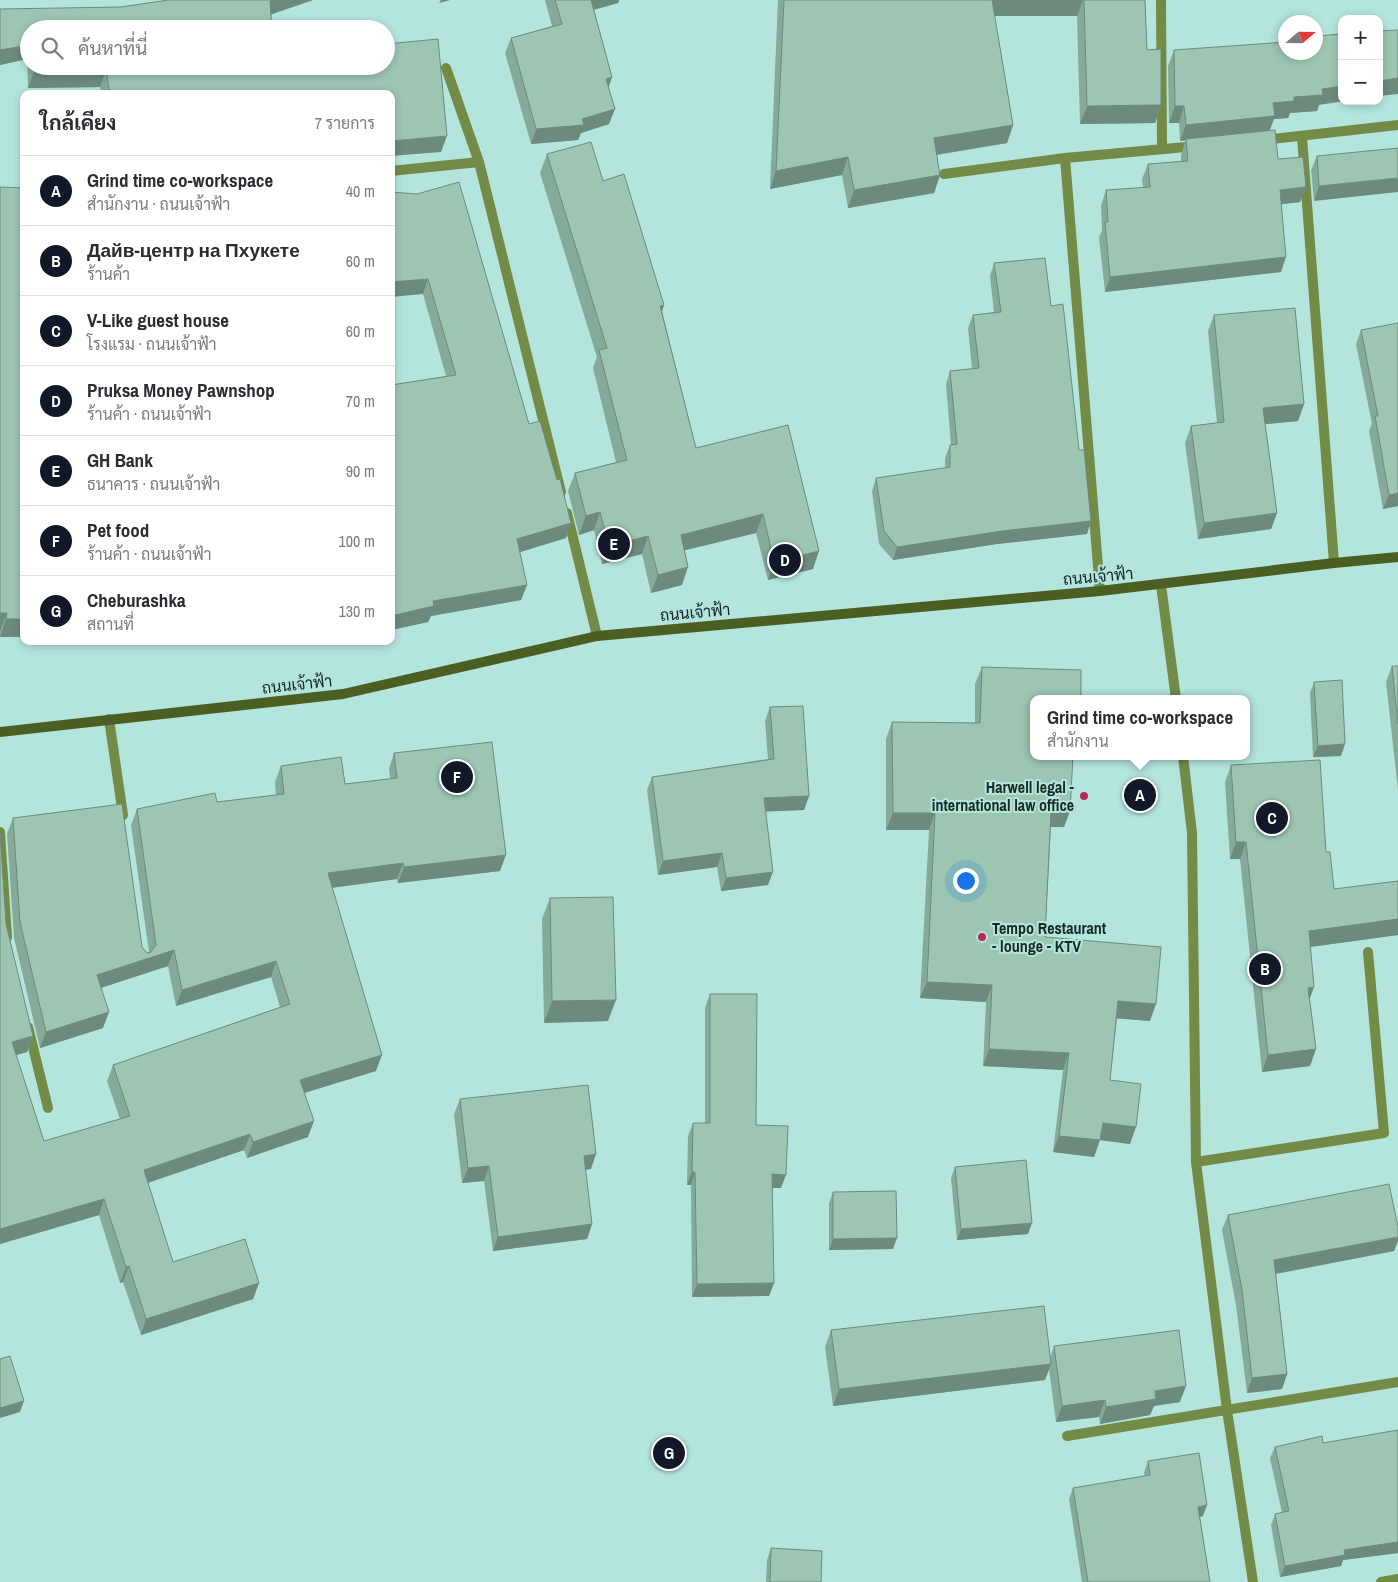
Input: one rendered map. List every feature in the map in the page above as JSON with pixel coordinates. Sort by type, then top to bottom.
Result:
[{"type":"main road","name":"ถนนเจ้าฟ้า","points":[[0,732],[343,694],[597,636],[1162,585],[1334,563],[1398,558]]},
{"type":"street","points":[[1162,0],[1162,149]]},
{"type":"street","points":[[446,68],[480,162],[597,636]]},
{"type":"street","points":[[1252,141],[1398,125]]},
{"type":"street","points":[[1302,137],[1334,563]]},
{"type":"street","points":[[944,174],[1065,158],[1212,144]]},
{"type":"street","points":[[1065,158],[1100,591]]},
{"type":"street","points":[[395,171],[480,162]]},
{"type":"street","points":[[1162,585],[1176,695]]},
{"type":"street","points":[[109,719],[124,826]]},
{"type":"street","points":[[1183,760],[1192,833],[1196,1162],[1227,1410],[1253,1582]]},
{"type":"street","points":[[0,832],[10,948]]},
{"type":"street","points":[[1196,1162],[1384,1133],[1368,952]]},
{"type":"street","points":[[25,1014],[48,1108]]},
{"type":"street","points":[[1067,1436],[1398,1382]]},
{"type":"street","points":[[1381,1582],[1398,1579]]},
{"type":"building","points":[[168,0],[273,0],[270,1],[271,20],[20,20],[20,47],[0,50],[0,9],[121,7]]},
{"type":"building","points":[[555,0],[591,0],[612,77],[606,79],[615,109],[582,119],[584,125],[536,129],[511,38],[562,24]]},
{"type":"building","points":[[784,0],[992,0],[1013,125],[934,138],[940,175],[854,190],[848,157],[776,171]]},
{"type":"building","points":[[1084,0],[1145,0],[1147,50],[1161,49],[1161,105],[1087,106]]},
{"type":"building","points":[[1398,30],[1398,78],[1383,80],[1383,60],[1383,31]]},
{"type":"building","points":[[1338,34],[1338,87],[1322,89],[1323,95],[1294,97],[1294,101],[1273,103],[1275,116],[1186,125],[1184,106],[1175,106],[1174,50],[1278,43],[1278,60],[1323,60],[1323,35]]},
{"type":"building","points":[[438,39],[447,136],[395,141],[395,90],[109,90],[107,75],[395,75],[395,43]]},
{"type":"building","points":[[1275,130],[1278,159],[1303,157],[1306,187],[1280,190],[1286,257],[1110,277],[1105,222],[1108,222],[1106,190],[1150,187],[1148,164],[1188,161],[1186,139]]},
{"type":"building","points":[[591,142],[603,181],[624,174],[664,305],[660,306],[696,448],[788,425],[819,551],[774,562],[763,514],[681,535],[688,567],[658,575],[648,536],[609,546],[600,512],[586,516],[575,473],[627,460],[599,350],[607,348],[547,154]]},
{"type":"building","points":[[1398,148],[1398,178],[1319,186],[1317,156]]},
{"type":"building","points":[[459,182],[529,424],[540,421],[557,480],[560,479],[571,523],[517,539],[527,585],[433,601],[434,606],[395,615],[395,384],[456,375],[428,279],[395,282],[395,192],[417,194]]},
{"type":"building","points":[[0,187],[20,188],[20,619],[6,619],[7,613],[0,613]]},
{"type":"building","points":[[1045,258],[1051,306],[1063,304],[1079,450],[1084,450],[1091,521],[1002,531],[897,547],[884,531],[876,478],[950,467],[950,445],[957,444],[950,371],[979,368],[973,315],[1001,312],[994,263]]},
{"type":"building","points":[[1295,308],[1304,404],[1263,408],[1277,513],[1204,523],[1191,426],[1224,422],[1214,315]]},
{"type":"building","points":[[1398,323],[1398,493],[1389,495],[1375,416],[1378,416],[1361,330]]},
{"type":"building","points":[[1392,666],[1398,666],[1398,724]]},
{"type":"building","points":[[982,667],[1081,670],[1081,695],[1030,695],[1030,760],[1073,760],[1070,811],[1051,810],[1045,937],[1161,947],[1156,1004],[1118,1001],[1110,1080],[1141,1084],[1136,1127],[1103,1123],[1100,1140],[1059,1136],[1069,1053],[989,1049],[992,985],[927,982],[935,813],[893,813],[892,722],[980,723]]},
{"type":"building","points":[[1342,680],[1345,744],[1318,746],[1314,682]]},
{"type":"building","points":[[803,706],[809,796],[764,798],[773,872],[726,878],[722,853],[663,861],[652,777],[774,759],[770,707]]},
{"type":"building","points":[[492,742],[506,855],[404,867],[403,863],[328,873],[382,1055],[300,1080],[314,1121],[253,1142],[250,1134],[144,1170],[173,1262],[245,1239],[259,1283],[146,1319],[129,1266],[126,1267],[104,1199],[0,1229],[0,832],[6,924],[33,1036],[12,1042],[44,1141],[130,1116],[113,1065],[290,1004],[276,961],[182,990],[174,950],[97,975],[109,1012],[46,1032],[20,922],[13,818],[122,804],[142,947],[146,952],[150,953],[156,945],[137,809],[215,793],[217,802],[284,794],[281,766],[341,757],[345,784],[397,778],[394,753]]},
{"type":"building","points":[[1320,760],[1326,852],[1330,852],[1334,889],[1398,881],[1398,919],[1309,931],[1314,987],[1308,988],[1316,1049],[1268,1055],[1246,842],[1236,842],[1231,765]]},
{"type":"building","points":[[613,897],[616,1000],[552,1001],[550,898]]},
{"type":"building","points":[[710,994],[757,994],[756,1125],[788,1126],[786,1175],[772,1174],[774,1283],[697,1284],[695,1172],[692,1172],[693,1123],[710,1123]]},
{"type":"building","points":[[588,1085],[596,1154],[584,1156],[592,1224],[498,1237],[489,1166],[468,1168],[460,1099]]},
{"type":"building","points":[[1026,1160],[1032,1223],[961,1229],[955,1167]]},
{"type":"building","points":[[1389,1184],[1398,1227],[1398,1237],[1274,1260],[1287,1374],[1252,1378],[1242,1290],[1228,1215]]},
{"type":"building","points":[[896,1191],[897,1238],[833,1239],[833,1192]]},
{"type":"building","points":[[1044,1306],[1051,1364],[839,1389],[831,1330]]},
{"type":"building","points":[[1179,1330],[1186,1386],[1155,1391],[1156,1399],[1106,1407],[1105,1400],[1062,1406],[1054,1346]]},
{"type":"building","points":[[10,1356],[24,1401],[0,1408],[0,1359]]},
{"type":"building","points":[[1398,1430],[1398,1542],[1344,1550],[1345,1555],[1285,1566],[1275,1514],[1289,1511],[1275,1447],[1322,1436],[1323,1443]]},
{"type":"building","points":[[1199,1453],[1207,1505],[1198,1507],[1210,1582],[1088,1582],[1073,1488],[1150,1475],[1148,1461]]},
{"type":"building","points":[[771,1548],[822,1551],[821,1582],[770,1582]]},
{"type":"place","name":"GH Bank","points":[[614,544]]},
{"type":"place","name":"Pruksa Money Pawnshop","points":[[785,560]]},
{"type":"place","name":"Pet food","points":[[457,777]]},
{"type":"place","name":"Grind time co-workspace","points":[[1140,795]]},
{"type":"place","name":"Harwell legal - international law office","points":[[1084,796]]},
{"type":"place","name":"V-Like guest house","points":[[1272,818]]},
{"type":"place","name":"Tempo Restaurant - lounge - KTV","points":[[982,937]]},
{"type":"place","name":"Дайв-центр на Пхукете","points":[[1265,969]]},
{"type":"place","name":"Cheburashka","points":[[669,1453]]}]
